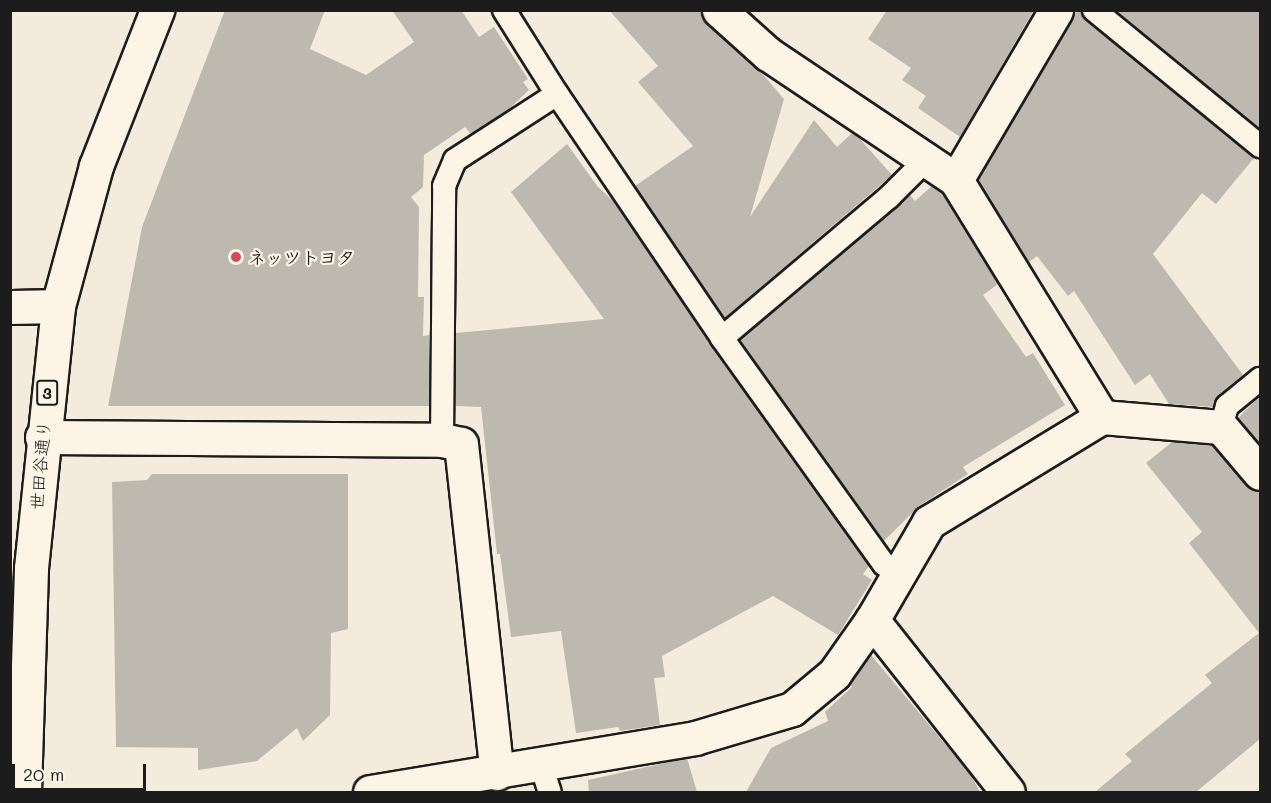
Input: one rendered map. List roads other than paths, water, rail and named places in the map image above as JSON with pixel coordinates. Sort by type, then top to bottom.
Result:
[{"type":"street","name":"世田谷通り","points":[[24,792],[21,569],[42,437],[58,306],[96,166],[157,10]]},
{"type":"street","points":[[719,10],[768,54],[956,180],[1102,417]]},
{"type":"street","points":[[956,180],[1056,10]]},
{"type":"street","points":[[10,307],[58,306]]},
{"type":"street","points":[[370,792],[497,773],[545,779],[792,709],[834,674],[872,620],[929,522],[1102,417],[1221,427],[1260,473]]},
{"type":"street","points":[[42,437],[442,440],[461,444],[497,773]]},
{"type":"street","points":[[872,620],[1008,792]]},
{"type":"lane","points":[[504,10],[557,94],[722,338],[884,564],[899,576]]},
{"type":"lane","points":[[1094,10],[1260,146]]},
{"type":"lane","points":[[442,440],[444,186],[455,160],[557,94]]},
{"type":"lane","points":[[722,338],[889,197],[927,159]]},
{"type":"lane","points":[[1221,427],[1227,406],[1260,379]]},
{"type":"place","name":"ネッツトヨタ","points":[[236,257]]}]
